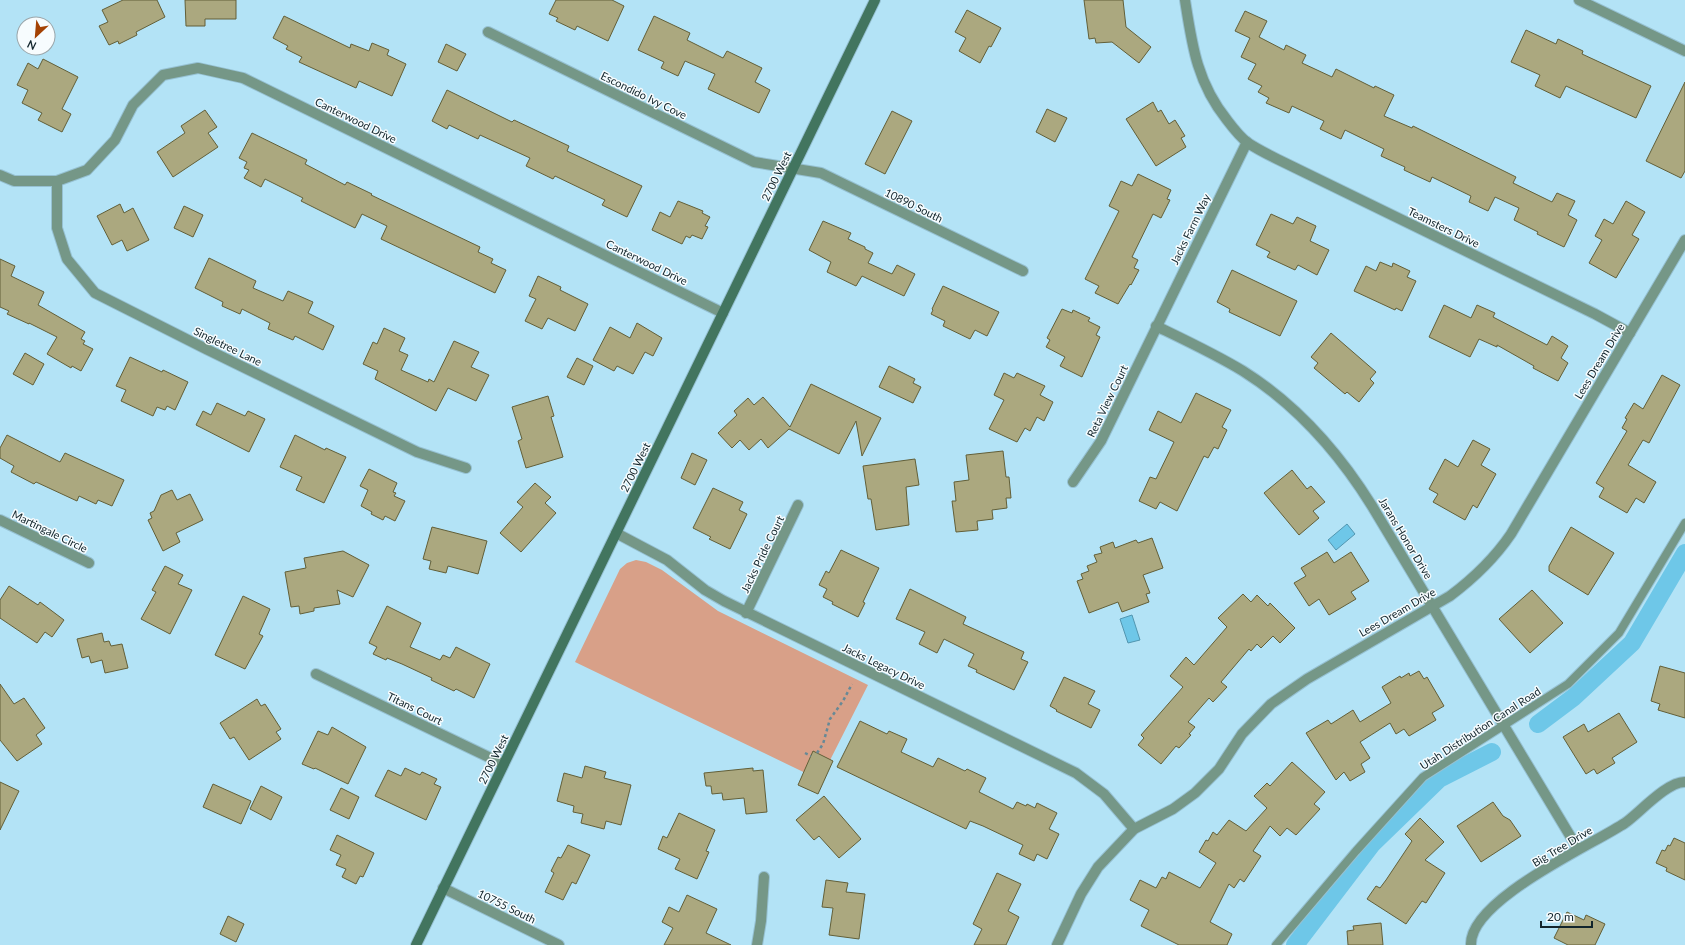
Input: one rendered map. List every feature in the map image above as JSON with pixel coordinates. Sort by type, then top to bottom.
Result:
[{"type":"main road","name":"2700 West","points":[[416,945],[875,0]]},
{"type":"street","name":"Teamsters Drive","points":[[1185,0],[1193,48],[1198,70],[1204,85],[1223,115],[1247,142],[1284,163],[1595,314],[1630,333]]},
{"type":"street","points":[[1579,0],[1685,51]]},
{"type":"street","name":"Escondido Ivy Cove","points":[[488,32],[754,162],[793,169]]},
{"type":"street","name":"Canterwood Drive","points":[[0,175],[14,181],[57,180],[87,170],[116,140],[133,105],[163,75],[198,68],[243,78],[723,312]]},
{"type":"street","name":"Jacks Farm Way","points":[[1156,326],[1247,142]]},
{"type":"street","name":"10890 South","points":[[793,169],[821,173],[1023,271]]},
{"type":"street","name":"Singletree Lane","points":[[57,180],[57,228],[67,259],[94,293],[417,452],[466,468]]},
{"type":"street","name":"Lees Dream Drive","points":[[1057,945],[1089,880],[1098,867],[1134,830],[1173,809],[1195,793],[1219,769],[1251,724],[1280,696],[1432,606],[1471,580],[1504,546],[1685,240]]},
{"type":"street","name":"Reta View Court","points":[[1073,482],[1101,441],[1156,326]]},
{"type":"street","name":"Jarans Honor Drive","points":[[1156,326],[1190,342],[1243,371],[1286,404],[1311,426],[1325,441],[1358,483],[1578,849]]},
{"type":"street","name":"Jacks Pride Court","points":[[746,612],[798,505]]},
{"type":"street","name":"Martingale Circle","points":[[0,520],[89,563]]},
{"type":"street","name":"Jacks Legacy Drive","points":[[616,533],[667,560],[705,590],[746,612],[1076,773],[1104,794],[1134,830]]},
{"type":"street","name":"Titans Court","points":[[316,674],[503,764]]},
{"type":"street","name":"Big Tree Drive","points":[[1471,945],[1476,928],[1486,914],[1523,884],[1578,849],[1624,823],[1667,789],[1683,782]]},
{"type":"street","points":[[757,945],[761,921],[764,877]]},
{"type":"street","name":"10755 South","points":[[443,888],[559,945]]},
{"type":"lane","name":"Utah Distribution Canal Road","points":[[1276,945],[1356,851],[1422,777],[1568,684],[1619,633],[1685,523]]},
{"type":"path","points":[[817,753],[824,744],[830,719],[844,701],[852,684]]},
{"type":"path","points":[[805,753],[811,756]]},
{"type":"shaded area","points":[[636,560],[646,562],[662,570],[718,611],[868,685],[820,780],[575,662],[620,569],[627,563]]},
{"type":"water","points":[[1347,524],[1355,534],[1336,550],[1328,540]]},
{"type":"water","points":[[1132,615],[1140,640],[1128,643],[1120,619]]},
{"type":"building","points":[[123,0],[157,0],[165,17],[136,32],[137,35],[119,44],[118,41],[109,45],[99,26],[108,22],[102,10]]},
{"type":"building","points":[[185,0],[236,0],[236,19],[205,19],[205,26],[186,26]]},
{"type":"building","points":[[556,0],[612,0],[624,6],[608,41],[577,26],[575,30],[556,21],[558,18],[549,14]]},
{"type":"building","points":[[1084,0],[1123,0],[1126,27],[1151,47],[1139,63],[1112,42],[1096,43],[1095,38],[1089,39]]},
{"type":"building","points":[[967,10],[1001,28],[991,47],[989,46],[980,63],[959,51],[966,38],[955,32]]},
{"type":"building","points":[[1245,11],[1267,21],[1259,37],[1284,50],[1286,45],[1306,55],[1302,63],[1332,77],[1336,69],[1374,88],[1375,86],[1394,95],[1384,116],[1412,128],[1413,126],[1516,177],[1513,183],[1552,202],[1557,193],[1575,201],[1568,215],[1577,220],[1564,247],[1537,234],[1538,232],[1514,220],[1519,208],[1495,197],[1488,211],[1469,202],[1471,196],[1432,177],[1430,182],[1404,170],[1405,167],[1381,156],[1384,149],[1345,130],[1341,139],[1320,129],[1324,121],[1292,106],[1289,113],[1266,103],[1269,98],[1258,92],[1262,86],[1248,79],[1256,64],[1241,57],[1250,38],[1235,31]]},
{"type":"building","points":[[284,16],[350,48],[351,44],[369,51],[372,43],[389,50],[387,55],[406,64],[392,96],[359,81],[356,88],[299,62],[302,57],[286,49],[288,46],[273,38]]},
{"type":"building","points":[[654,16],[690,33],[687,40],[723,58],[727,51],[762,68],[755,82],[770,90],[759,113],[708,89],[715,74],[685,61],[678,76],[661,68],[664,62],[638,50]]},
{"type":"building","points":[[1526,30],[1556,44],[1558,39],[1583,51],[1582,54],[1651,86],[1636,118],[1566,86],[1560,98],[1535,86],[1540,75],[1511,62]]},
{"type":"building","points":[[446,44],[466,54],[457,71],[438,62]]},
{"type":"building","points":[[43,59],[78,77],[62,109],[71,114],[62,132],[38,120],[42,113],[22,103],[28,90],[17,85],[28,63],[38,69]]},
{"type":"building","points":[[1685,82],[1685,171],[1681,178],[1646,161]]},
{"type":"building","points":[[447,90],[512,122],[514,120],[569,146],[567,151],[642,186],[627,217],[602,205],[605,200],[555,176],[553,179],[526,166],[530,158],[480,135],[478,139],[449,125],[447,129],[432,121]]},
{"type":"building","points":[[1153,102],[1158,112],[1161,110],[1169,124],[1175,120],[1185,136],[1181,138],[1186,147],[1156,166],[1126,119]]},
{"type":"building","points":[[1047,109],[1067,118],[1055,142],[1036,132]]},
{"type":"building","points":[[205,110],[217,127],[208,133],[218,147],[173,177],[157,152],[185,133],[181,126]]},
{"type":"building","points":[[892,111],[912,121],[885,174],[865,164]]},
{"type":"building","points":[[252,133],[307,160],[305,164],[345,185],[347,182],[480,247],[478,252],[493,259],[491,263],[506,270],[495,293],[381,239],[387,226],[362,214],[355,228],[301,201],[303,198],[265,179],[261,187],[244,178],[249,170],[244,168],[247,162],[239,158]]},
{"type":"building","points":[[1138,174],[1171,190],[1167,199],[1170,200],[1161,218],[1153,214],[1132,257],[1138,260],[1134,268],[1139,270],[1118,304],[1095,293],[1099,286],[1085,279],[1119,211],[1109,206],[1121,181],[1132,186]]},
{"type":"building","points":[[678,201],[703,211],[702,213],[710,217],[705,226],[708,227],[702,239],[692,235],[690,238],[686,236],[682,244],[652,230],[660,212],[670,217]]},
{"type":"building","points":[[1626,201],[1645,212],[1632,235],[1639,239],[1616,278],[1589,263],[1602,240],[1595,236],[1604,219],[1613,224]]},
{"type":"building","points":[[120,204],[124,213],[133,208],[149,240],[127,251],[122,240],[112,245],[97,216]]},
{"type":"building","points":[[184,206],[203,215],[193,237],[174,228]]},
{"type":"building","points":[[1271,214],[1293,224],[1297,217],[1316,226],[1310,241],[1329,250],[1317,275],[1298,265],[1295,270],[1267,257],[1270,252],[1256,245]]},
{"type":"building","points":[[823,221],[851,233],[848,239],[865,247],[865,249],[873,253],[868,263],[892,274],[897,265],[915,274],[904,296],[862,276],[856,286],[827,272],[831,262],[809,250]]},
{"type":"building","points":[[209,258],[256,281],[253,288],[283,301],[288,291],[313,302],[308,313],[334,326],[323,350],[295,336],[293,340],[268,329],[270,323],[242,309],[240,314],[222,306],[223,302],[195,288]]},
{"type":"building","points":[[0,259],[15,266],[11,276],[44,292],[38,305],[85,332],[81,339],[85,341],[83,344],[93,349],[81,371],[72,366],[71,368],[47,354],[57,337],[7,314],[9,311],[0,307]]},
{"type":"building","points":[[1380,262],[1392,267],[1393,263],[1410,271],[1407,277],[1416,281],[1402,311],[1396,308],[1395,310],[1354,291],[1366,266],[1376,271]]},
{"type":"building","points":[[1232,270],[1297,301],[1280,336],[1229,312],[1230,309],[1217,302]]},
{"type":"building","points":[[538,276],[561,287],[560,290],[588,304],[575,331],[548,318],[542,329],[525,321],[536,299],[529,296]]},
{"type":"building","points":[[943,286],[999,312],[987,336],[975,330],[970,339],[943,326],[945,321],[931,314]]},
{"type":"building","points":[[1444,305],[1471,318],[1477,305],[1495,313],[1493,317],[1547,345],[1552,336],[1568,346],[1561,358],[1568,363],[1558,381],[1533,368],[1534,366],[1497,345],[1497,347],[1479,339],[1470,357],[1429,337]]},
{"type":"building","points":[[1062,309],[1072,313],[1073,310],[1090,318],[1088,321],[1100,327],[1096,335],[1100,337],[1082,377],[1060,366],[1065,357],[1046,347],[1050,340],[1047,338]]},
{"type":"building","points":[[637,323],[662,338],[653,356],[645,352],[633,374],[617,366],[614,371],[593,360],[610,327],[630,338]]},
{"type":"building","points":[[384,328],[405,338],[399,351],[408,355],[401,370],[428,382],[429,379],[434,382],[454,341],[479,352],[471,367],[489,375],[476,401],[448,388],[436,411],[375,379],[378,371],[363,364],[373,342],[377,344]]},
{"type":"building","points":[[1331,333],[1376,372],[1370,379],[1374,383],[1359,402],[1347,392],[1345,394],[1314,368],[1318,363],[1311,357]]},
{"type":"building","points":[[25,353],[44,364],[33,385],[13,374]]},
{"type":"building","points":[[130,357],[188,382],[175,410],[167,406],[165,410],[157,407],[153,416],[121,401],[126,390],[116,386]]},
{"type":"building","points":[[577,358],[593,366],[584,385],[567,377]]},
{"type":"building","points":[[889,366],[915,379],[913,383],[921,387],[913,403],[879,387]]},
{"type":"building","points":[[1004,373],[1014,378],[1017,373],[1045,386],[1040,395],[1053,402],[1044,421],[1037,417],[1030,431],[1025,428],[1017,442],[989,429],[1004,400],[994,395]]},
{"type":"building","points":[[1662,375],[1680,385],[1649,443],[1643,440],[1628,465],[1656,482],[1644,503],[1636,498],[1627,513],[1599,497],[1604,488],[1596,483],[1627,431],[1622,428],[1627,419],[1625,418],[1634,403],[1643,409]]},
{"type":"building","points":[[811,384],[881,418],[862,456],[856,421],[839,454],[789,429],[768,448],[761,439],[749,450],[740,440],[732,448],[718,433],[737,415],[734,411],[748,398],[754,405],[763,397],[790,427]]},
{"type":"building","points":[[1196,393],[1231,410],[1222,427],[1227,430],[1218,449],[1214,447],[1208,458],[1204,456],[1177,511],[1160,502],[1156,509],[1139,501],[1150,477],[1156,479],[1174,442],[1149,430],[1158,411],[1181,423]]},
{"type":"building","points":[[548,396],[554,416],[551,417],[563,457],[526,468],[518,441],[522,439],[512,407]]},
{"type":"building","points":[[217,403],[245,416],[248,411],[265,419],[249,452],[196,425],[203,411],[211,415]]},
{"type":"building","points":[[7,435],[60,462],[65,453],[124,480],[112,506],[98,500],[96,504],[79,496],[77,501],[36,482],[34,484],[11,472],[14,466],[0,458],[0,448]]},
{"type":"building","points":[[295,435],[325,450],[326,448],[346,457],[324,503],[296,490],[302,477],[280,467]]},
{"type":"building","points":[[1473,440],[1490,449],[1481,465],[1496,474],[1477,508],[1473,505],[1465,520],[1433,502],[1438,494],[1429,489],[1445,459],[1458,467]]},
{"type":"building","points":[[1003,451],[1006,477],[1009,477],[1011,498],[1006,498],[1007,508],[992,510],[993,519],[977,521],[978,530],[956,532],[952,501],[956,501],[954,482],[969,480],[966,455]]},
{"type":"building","points":[[692,453],[707,460],[695,485],[681,478]]},
{"type":"building","points":[[915,459],[919,485],[906,487],[909,525],[876,530],[871,499],[868,499],[863,466]]},
{"type":"building","points":[[369,469],[397,483],[393,492],[396,493],[394,496],[405,501],[395,521],[385,516],[383,520],[371,514],[372,512],[361,506],[368,490],[360,486]]},
{"type":"building","points":[[1292,470],[1307,489],[1311,486],[1325,502],[1313,511],[1319,518],[1299,535],[1264,493]]},
{"type":"building","points":[[535,483],[551,497],[545,503],[556,513],[521,552],[500,533],[523,507],[517,502]]},
{"type":"building","points":[[713,488],[743,502],[739,510],[747,514],[730,549],[709,539],[711,537],[693,528]]},
{"type":"building","points":[[172,490],[177,500],[190,494],[203,520],[176,533],[180,542],[163,551],[148,520],[152,518],[150,513],[154,511],[161,495]]},
{"type":"building","points":[[432,527],[487,541],[478,574],[448,566],[446,573],[429,569],[431,561],[423,559]]},
{"type":"building","points":[[1571,527],[1614,553],[1588,595],[1549,571],[1549,566]]},
{"type":"building","points":[[1152,538],[1163,568],[1143,575],[1150,593],[1146,594],[1149,602],[1122,612],[1118,602],[1089,613],[1077,581],[1083,579],[1081,574],[1089,571],[1087,566],[1097,562],[1094,555],[1102,553],[1100,547],[1113,542],[1115,548],[1136,540],[1138,543]]},
{"type":"building","points":[[841,550],[879,568],[863,602],[865,603],[858,617],[832,604],[833,602],[823,597],[827,589],[819,585],[826,571],[829,573]]},
{"type":"building","points":[[343,551],[369,565],[353,597],[337,590],[340,604],[314,608],[314,611],[300,614],[299,606],[291,607],[285,572],[306,568],[304,558]]},
{"type":"building","points":[[1327,552],[1334,563],[1351,552],[1369,581],[1351,592],[1356,599],[1329,615],[1319,599],[1309,606],[1294,583],[1306,576],[1301,568]]},
{"type":"building","points":[[165,566],[183,575],[178,584],[192,590],[170,634],[141,619],[156,592],[152,590]]},
{"type":"building","points":[[9,586],[38,605],[40,602],[64,620],[52,637],[45,632],[37,643],[0,618],[0,600]]},
{"type":"building","points":[[910,589],[966,617],[963,624],[1024,652],[1021,659],[1028,662],[1014,690],[976,672],[977,670],[968,666],[974,654],[944,639],[937,653],[919,644],[925,632],[896,619]]},
{"type":"building","points":[[1532,590],[1563,623],[1530,653],[1499,619]]},
{"type":"building","points":[[1243,594],[1251,602],[1257,595],[1268,606],[1270,603],[1295,628],[1280,643],[1273,636],[1261,648],[1257,644],[1251,651],[1249,649],[1221,682],[1227,687],[1213,702],[1209,698],[1188,722],[1195,727],[1189,734],[1191,735],[1179,748],[1176,746],[1161,764],[1138,745],[1144,738],[1141,735],[1183,687],[1170,676],[1186,657],[1194,665],[1227,627],[1218,618]]},
{"type":"building","points":[[243,596],[270,609],[259,634],[263,636],[245,669],[215,655]]},
{"type":"building","points":[[387,606],[421,623],[410,647],[440,660],[443,655],[450,658],[456,647],[490,664],[474,698],[456,689],[454,691],[431,680],[432,678],[402,664],[387,658],[386,660],[373,654],[377,647],[369,643]]},
{"type":"building","points":[[102,633],[104,642],[109,641],[111,646],[122,644],[128,668],[105,673],[102,660],[91,663],[89,656],[82,658],[77,639]]},
{"type":"building","points":[[1660,666],[1685,673],[1685,718],[1658,710],[1660,704],[1651,701]]},
{"type":"building","points":[[1419,671],[1424,679],[1427,677],[1444,706],[1432,713],[1436,720],[1409,736],[1404,729],[1396,734],[1390,723],[1360,742],[1370,758],[1361,764],[1365,772],[1350,781],[1344,772],[1336,780],[1306,733],[1328,720],[1331,724],[1353,710],[1360,722],[1391,703],[1382,687],[1400,676],[1401,678],[1409,673],[1410,676]]},
{"type":"building","points":[[1064,677],[1095,691],[1088,704],[1100,710],[1091,728],[1056,711],[1057,710],[1050,706]]},
{"type":"building","points":[[0,684],[14,704],[24,698],[45,728],[36,735],[42,744],[17,761],[0,740]]},
{"type":"building","points":[[257,699],[261,706],[265,704],[281,729],[276,732],[281,739],[249,760],[234,737],[230,739],[220,723]]},
{"type":"building","points":[[1619,713],[1637,742],[1612,758],[1615,763],[1597,774],[1594,769],[1586,774],[1563,737],[1584,724],[1588,732]]},
{"type":"building","points":[[860,721],[887,734],[889,731],[907,739],[901,752],[933,767],[938,758],[965,771],[967,769],[986,778],[979,792],[1013,809],[1017,802],[1026,806],[1027,804],[1035,808],[1037,803],[1057,813],[1049,829],[1059,834],[1047,859],[1037,854],[1034,861],[1019,854],[1023,845],[970,821],[966,829],[837,767]]},
{"type":"building","points":[[332,727],[366,747],[348,784],[315,768],[314,769],[302,764],[318,731],[328,735]]},
{"type":"building","points":[[813,751],[833,761],[818,794],[798,785]]},
{"type":"building","points":[[1292,762],[1325,792],[1314,804],[1320,809],[1296,835],[1287,828],[1280,836],[1270,826],[1253,851],[1261,856],[1244,882],[1240,879],[1234,888],[1229,884],[1210,922],[1232,934],[1227,945],[1179,945],[1141,926],[1149,910],[1130,900],[1140,880],[1156,888],[1162,877],[1166,879],[1169,872],[1200,888],[1216,863],[1199,852],[1206,840],[1208,841],[1213,832],[1217,835],[1229,820],[1246,831],[1267,808],[1254,796],[1267,783],[1270,786]]},
{"type":"building","points":[[585,766],[606,772],[604,778],[631,785],[621,825],[606,821],[604,829],[581,823],[583,814],[573,812],[574,806],[557,801],[564,773],[582,778]]},
{"type":"building","points":[[405,768],[420,775],[422,772],[437,779],[434,784],[441,787],[426,820],[375,796],[388,770],[401,776]]},
{"type":"building","points":[[753,768],[753,771],[763,770],[767,812],[746,814],[744,798],[723,800],[722,793],[712,794],[711,786],[706,786],[704,773]]},
{"type":"building","points":[[0,782],[19,791],[0,830]]},
{"type":"building","points":[[213,784],[251,801],[241,824],[203,807]]},
{"type":"building","points":[[261,786],[282,797],[271,820],[250,809]]},
{"type":"building","points":[[341,788],[359,797],[349,819],[330,810]]},
{"type":"building","points":[[824,796],[861,839],[839,858],[819,836],[814,840],[796,820]]},
{"type":"building","points":[[1493,802],[1503,816],[1510,820],[1521,836],[1481,862],[1457,826]]},
{"type":"building","points":[[679,813],[715,830],[706,851],[709,852],[697,879],[675,869],[680,859],[658,849],[663,836],[667,838]]},
{"type":"building","points":[[1420,818],[1444,842],[1425,860],[1445,873],[1426,903],[1422,901],[1406,924],[1367,899],[1376,886],[1380,888],[1412,841],[1405,834]]},
{"type":"building","points":[[337,835],[374,853],[363,877],[360,876],[356,884],[342,877],[346,869],[336,865],[341,855],[330,850]]},
{"type":"building","points":[[1674,838],[1685,843],[1685,880],[1666,871],[1667,868],[1656,863],[1662,850],[1665,851],[1668,845],[1670,846]]},
{"type":"building","points":[[568,845],[590,855],[576,884],[572,882],[563,900],[545,892],[554,873],[551,871],[558,857],[561,858]]},
{"type":"building","points":[[997,873],[1021,884],[1008,911],[1019,917],[1006,945],[974,945],[982,929],[973,924]]},
{"type":"building","points":[[826,880],[848,883],[846,892],[865,894],[859,939],[829,935],[833,908],[822,907]]},
{"type":"building","points":[[687,895],[717,909],[706,933],[731,945],[664,945],[673,928],[662,922],[669,907],[679,912]]},
{"type":"building","points":[[1567,912],[1584,920],[1586,915],[1605,924],[1595,945],[1568,945],[1554,938]]},
{"type":"building","points":[[228,916],[244,924],[236,942],[220,934]]},
{"type":"building","points":[[1381,923],[1383,945],[1348,945],[1347,931],[1354,930],[1353,926]]},
{"type":"waterway","points":[[1538,724],[1574,697],[1632,643],[1685,553]]},
{"type":"waterway","points":[[1295,945],[1372,844],[1439,779],[1492,752]]}]
